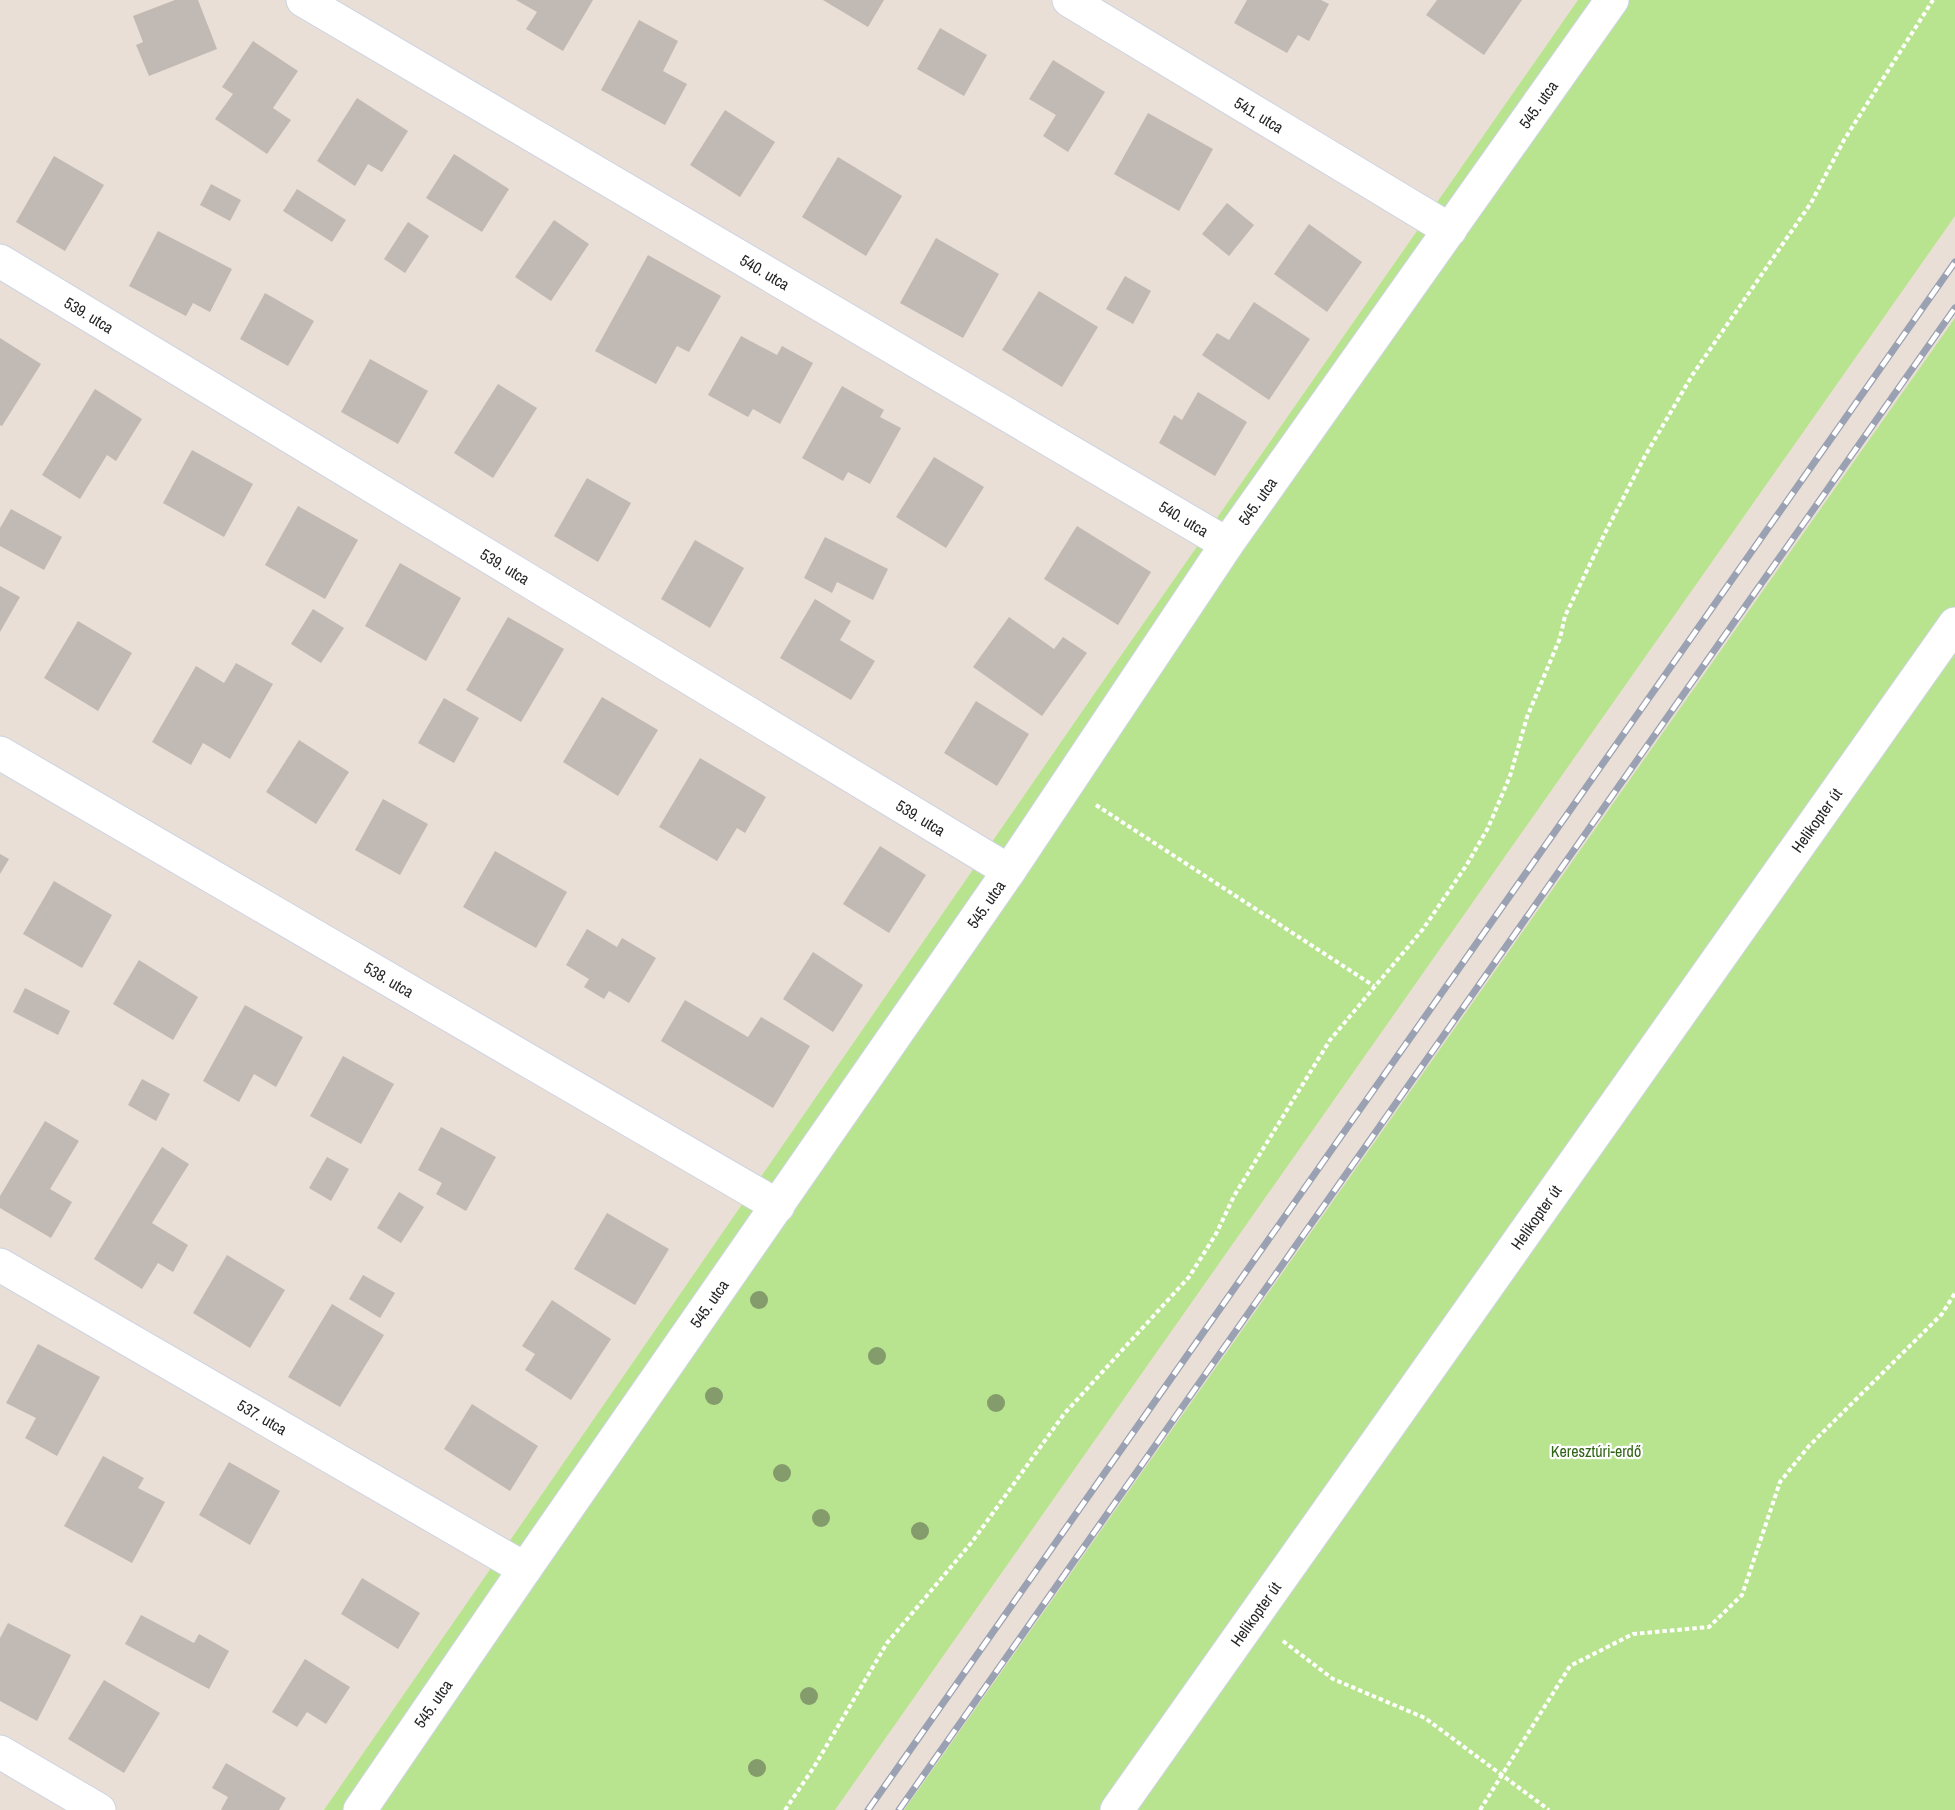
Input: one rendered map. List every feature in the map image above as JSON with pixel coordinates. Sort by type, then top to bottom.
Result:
[{"type":"street","name":"540. utca","points":[[303,0],[1227,544]]},
{"type":"street","name":"541. utca","points":[[1069,0],[1450,230]]},
{"type":"street","name":"545. utca","points":[[360,1810],[1009,871],[1227,544],[1612,0]]},
{"type":"street","name":"539. utca","points":[[0,261],[1009,871]]},
{"type":"street","name":"Helikopter út","points":[[1117,1810],[1955,624]]},
{"type":"street","name":"538. utca","points":[[0,753],[778,1206]]},
{"type":"street","name":"537. utca","points":[[0,1265],[525,1569]]},
{"type":"street","points":[[0,1752],[99,1810]]},
{"type":"path","points":[[785,1810],[825,1748],[887,1643],[972,1542],[1064,1414],[1189,1277],[1216,1234],[1234,1196],[1330,1040],[1423,929],[1466,867],[1488,828],[1510,776],[1527,717],[1560,638],[1565,616],[1645,456],[1693,374],[1810,203],[1844,140],[1933,0]]},
{"type":"path","points":[[1066,785],[1374,986]]},
{"type":"path","points":[[1480,1810],[1570,1666],[1633,1634],[1709,1628],[1742,1594],[1780,1482],[1809,1446],[1942,1314],[1955,1293]]},
{"type":"path","points":[[1252,1618],[1333,1679],[1425,1718],[1549,1810]]},
{"type":"green space","points":[[1578,0],[1955,0],[1955,216],[835,1810],[324,1810],[1090,700]]},
{"type":"green space","name":"Keresztúri-erdő","points":[[1955,318],[1955,1810],[904,1810],[921,1786]]},
{"type":"building","points":[[175,0],[198,0],[217,49],[149,76],[136,45],[143,42],[133,16]]},
{"type":"building","points":[[516,0],[593,0],[563,51],[526,29],[537,12]]},
{"type":"building","points":[[823,0],[884,0],[868,27]]},
{"type":"building","points":[[1247,0],[1321,0],[1329,4],[1309,41],[1298,35],[1287,53],[1234,23]]},
{"type":"building","points":[[1437,0],[1522,0],[1484,55],[1426,15]]},
{"type":"building","points":[[639,20],[678,41],[663,71],[687,84],[665,125],[601,90]]},
{"type":"building","points":[[940,28],[987,55],[964,96],[917,69]]},
{"type":"building","points":[[253,41],[298,71],[273,108],[291,120],[267,154],[215,119],[233,94],[222,87]]},
{"type":"building","points":[[1053,60],[1105,92],[1068,152],[1043,136],[1056,115],[1029,99]]},
{"type":"building","points":[[357,98],[408,131],[382,172],[368,164],[355,186],[317,161]]},
{"type":"building","points":[[725,110],[775,142],[740,197],[690,165]]},
{"type":"building","points":[[1148,113],[1213,149],[1179,211],[1114,174]]},
{"type":"building","points":[[454,154],[509,189],[482,232],[426,198]]},
{"type":"building","points":[[54,156],[104,185],[65,251],[16,222]]},
{"type":"building","points":[[838,157],[902,196],[866,256],[802,217]]},
{"type":"building","points":[[211,184],[241,200],[230,221],[200,205]]},
{"type":"building","points":[[297,189],[346,220],[332,242],[283,211]]},
{"type":"building","points":[[1227,203],[1254,225],[1229,256],[1202,234]]},
{"type":"building","points":[[554,220],[589,244],[551,301],[515,277]]},
{"type":"building","points":[[408,222],[429,236],[405,273],[384,259]]},
{"type":"building","points":[[1309,224],[1362,262],[1327,312],[1274,274]]},
{"type":"building","points":[[158,231],[232,269],[210,312],[193,303],[186,316],[129,286]]},
{"type":"building","points":[[936,238],[999,274],[963,338],[900,303]]},
{"type":"building","points":[[648,255],[721,296],[689,352],[677,346],[656,384],[595,351]]},
{"type":"building","points":[[1125,276],[1151,291],[1133,324],[1106,309]]},
{"type":"building","points":[[1039,291],[1098,327],[1062,387],[1002,350]]},
{"type":"building","points":[[265,293],[314,321],[288,366],[240,339]]},
{"type":"building","points":[[1254,302],[1310,339],[1269,400],[1202,355],[1217,333],[1229,340]]},
{"type":"building","points":[[741,336],[777,355],[782,346],[813,363],[780,424],[753,409],[748,417],[708,395]]},
{"type":"building","points":[[0,338],[41,364],[2,426],[0,425]]},
{"type":"building","points":[[370,359],[428,391],[398,444],[341,412]]},
{"type":"building","points":[[498,384],[537,408],[493,478],[454,453]]},
{"type":"building","points":[[842,386],[884,410],[880,417],[901,428],[870,484],[848,472],[843,481],[802,458]]},
{"type":"building","points":[[95,389],[142,419],[116,461],[107,455],[80,499],[42,475]]},
{"type":"building","points":[[1198,392],[1247,422],[1215,476],[1159,443],[1174,415],[1182,420]]},
{"type":"building","points":[[192,450],[253,484],[224,537],[163,503]]},
{"type":"building","points":[[934,457],[984,487],[946,548],[896,517]]},
{"type":"building","points":[[587,478],[631,503],[598,562],[554,536]]},
{"type":"building","points":[[298,506],[358,540],[325,599],[265,565]]},
{"type":"building","points":[[11,509],[62,537],[44,570],[0,546],[0,528]]},
{"type":"building","points":[[1077,526],[1151,572],[1118,625],[1044,579]]},
{"type":"building","points":[[825,537],[888,569],[873,600],[837,582],[832,593],[804,578]]},
{"type":"building","points":[[695,540],[744,568],[710,628],[661,599]]},
{"type":"building","points":[[400,563],[461,598],[426,661],[365,626]]},
{"type":"building","points":[[0,586],[20,597],[0,632]]},
{"type":"building","points":[[815,599],[851,621],[840,640],[875,661],[851,700],[780,658]]},
{"type":"building","points":[[313,609],[344,628],[321,663],[291,644]]},
{"type":"building","points":[[508,617],[564,649],[521,722],[466,690]]},
{"type":"building","points":[[1009,617],[1054,649],[1063,637],[1087,653],[1042,716],[973,667]]},
{"type":"building","points":[[78,621],[132,653],[98,711],[44,678]]},
{"type":"building","points":[[236,663],[273,684],[230,759],[203,743],[191,765],[152,742],[196,666],[224,683]]},
{"type":"building","points":[[602,697],[658,730],[618,796],[563,762]]},
{"type":"building","points":[[444,698],[479,718],[454,763],[418,743]]},
{"type":"building","points":[[976,701],[1029,734],[997,786],[944,753]]},
{"type":"building","points":[[299,740],[349,772],[316,824],[266,792]]},
{"type":"building","points":[[700,758],[766,797],[745,833],[737,828],[717,861],[659,827]]},
{"type":"building","points":[[383,799],[428,824],[400,875],[355,850]]},
{"type":"building","points":[[880,846],[926,875],[889,933],[843,904]]},
{"type":"building","points":[[495,851],[567,892],[536,948],[463,907]]},
{"type":"building","points":[[0,854],[9,859],[0,874]]},
{"type":"building","points":[[54,881],[112,915],[82,968],[23,934]]},
{"type":"building","points":[[587,929],[617,947],[622,938],[656,958],[629,1003],[609,991],[604,999],[584,987],[589,979],[566,965]]},
{"type":"building","points":[[813,952],[863,985],[833,1032],[783,999]]},
{"type":"building","points":[[139,960],[198,997],[173,1040],[113,1004]]},
{"type":"building","points":[[25,988],[70,1011],[58,1035],[13,1012]]},
{"type":"building","points":[[685,1000],[748,1037],[761,1017],[810,1046],[773,1108],[661,1041]]},
{"type":"building","points":[[245,1005],[303,1037],[276,1087],[254,1074],[239,1102],[203,1081]]},
{"type":"building","points":[[343,1056],[394,1084],[361,1144],[310,1116]]},
{"type":"building","points":[[142,1079],[170,1094],[156,1121],[128,1105]]},
{"type":"building","points":[[45,1121],[79,1141],[50,1189],[72,1202],[51,1238],[0,1208],[0,1196]]},
{"type":"building","points":[[441,1127],[496,1157],[466,1211],[436,1194],[442,1183],[418,1170]]},
{"type":"building","points":[[162,1147],[189,1164],[152,1223],[188,1245],[173,1272],[158,1263],[142,1289],[94,1259]]},
{"type":"building","points":[[327,1157],[349,1169],[331,1201],[309,1188]]},
{"type":"building","points":[[399,1192],[424,1207],[401,1243],[377,1228]]},
{"type":"building","points":[[607,1213],[669,1249],[635,1305],[574,1269]]},
{"type":"building","points":[[227,1255],[285,1290],[250,1348],[193,1313]]},
{"type":"building","points":[[363,1275],[395,1293],[380,1318],[349,1299]]},
{"type":"building","points":[[552,1300],[611,1339],[571,1400],[525,1370],[535,1354],[522,1346]]},
{"type":"building","points":[[332,1304],[384,1335],[340,1407],[288,1377]]},
{"type":"building","points":[[38,1344],[100,1377],[57,1456],[25,1438],[36,1418],[6,1403]]},
{"type":"building","points":[[472,1404],[538,1446],[510,1491],[444,1449]]},
{"type":"building","points":[[103,1456],[144,1478],[138,1488],[165,1502],[132,1563],[64,1526]]},
{"type":"building","points":[[229,1462],[280,1491],[250,1545],[199,1515]]},
{"type":"building","points":[[362,1578],[420,1613],[398,1649],[341,1614]]},
{"type":"building","points":[[141,1615],[194,1643],[199,1634],[229,1651],[209,1689],[125,1644]]},
{"type":"building","points":[[8,1623],[71,1655],[37,1721],[0,1701],[0,1638]]},
{"type":"building","points":[[305,1659],[350,1687],[326,1724],[307,1712],[297,1727],[272,1712]]},
{"type":"building","points":[[104,1680],[160,1713],[124,1773],[68,1739]]},
{"type":"building","points":[[226,1763],[286,1798],[279,1810],[221,1810],[228,1797],[212,1788]]},
{"type":"railway","points":[[868,1810],[1955,262]]},
{"type":"railway","points":[[899,1810],[1955,308]]}]
